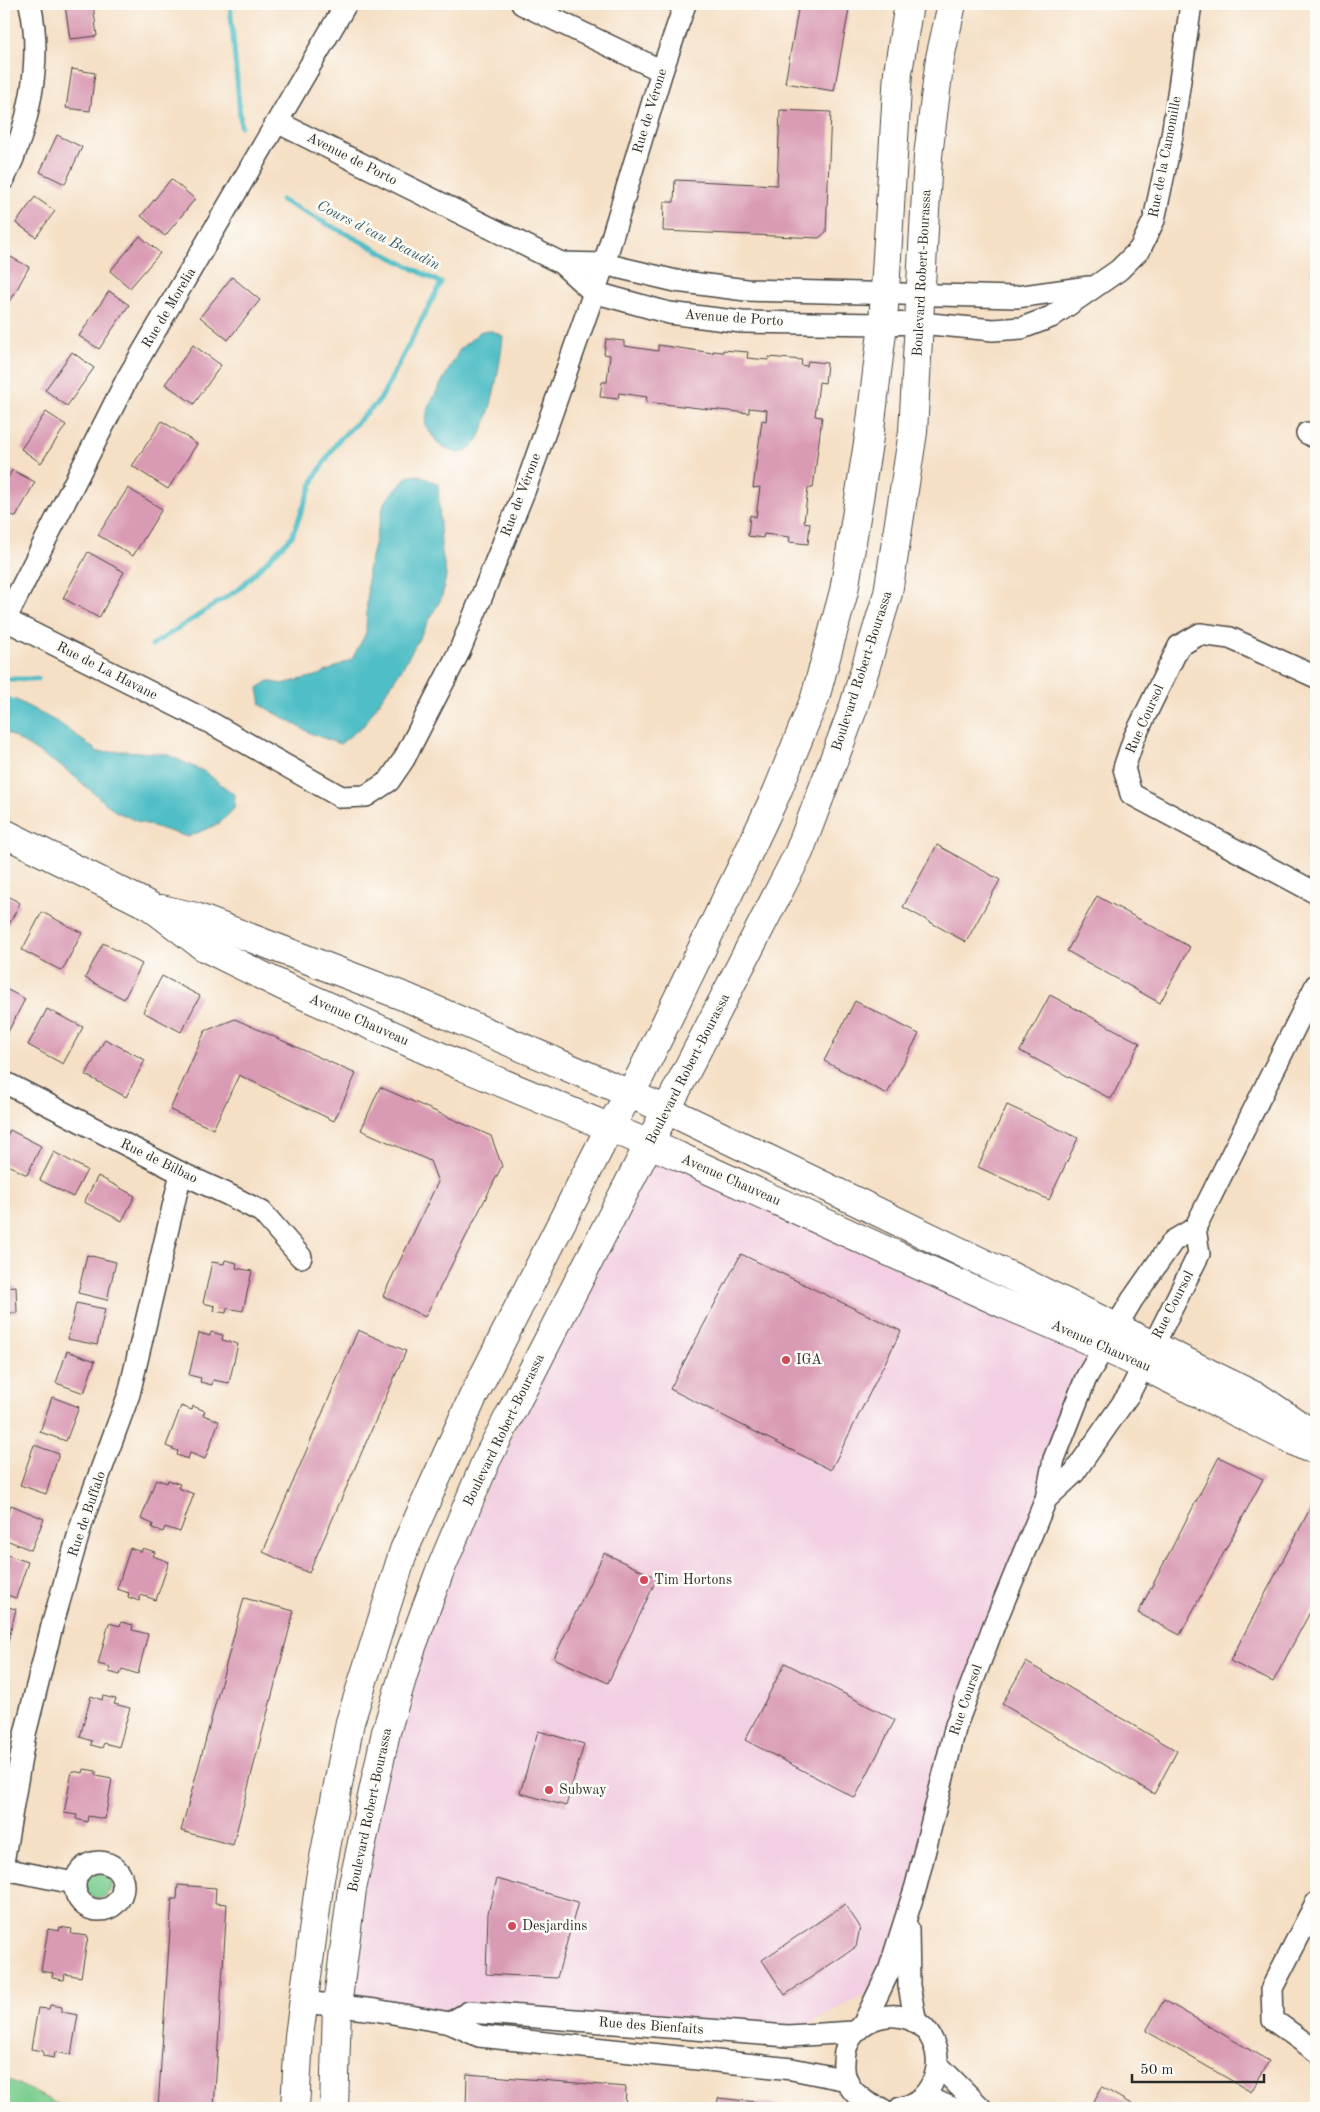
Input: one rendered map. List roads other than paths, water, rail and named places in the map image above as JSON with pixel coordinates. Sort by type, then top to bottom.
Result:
[{"type":"main road","points":[[294,2108],[299,2036],[320,1879],[350,1722],[404,1550],[472,1399],[610,1128],[640,1076],[777,792],[816,698],[844,591],[869,437],[883,324],[898,72],[909,4]]},
{"type":"main road","name":"Boulevard Robert-Bourassa","points":[[334,2108],[338,2007],[352,1889],[386,1732],[413,1643],[439,1573],[486,1461],[627,1182],[667,1110],[799,852],[853,709],[890,584],[913,432],[928,156],[940,58],[952,4]]},
{"type":"main road","name":"Avenue Chauveau","points":[[4,833],[150,906],[204,946],[283,986],[464,1067],[1110,1337]]},
{"type":"main road","name":"Avenue Chauveau","points":[[150,906],[196,917],[408,998],[630,1093],[667,1110],[1110,1337]]},
{"type":"main road","points":[[1110,1337],[1149,1355],[1261,1399],[1316,1436]]},
{"type":"main road","name":"Avenue Chauveau","points":[[1149,1355],[1306,1447],[1316,1449]]},
{"type":"street","points":[[4,179],[14,156],[28,109],[35,54],[30,4]]},
{"type":"street","name":"Rue de Morelia","points":[[4,620],[128,376],[346,4]]},
{"type":"street","points":[[522,4],[662,71]]},
{"type":"street","name":"Rue de Vérone","points":[[211,723],[341,797],[366,796],[388,781],[404,759],[460,650],[525,489],[604,264],[662,71],[685,4]]},
{"type":"street","name":"Rue de la Camomille","points":[[920,322],[993,330],[1022,328],[1051,317],[1118,270],[1140,249],[1154,220],[1172,136],[1191,4]]},
{"type":"street","name":"Avenue de Porto","points":[[278,122],[561,263],[593,292],[670,313],[733,320],[883,324],[920,322]]},
{"type":"street","name":"Avenue de Porto","points":[[561,263],[604,264],[676,281],[746,290],[921,294]]},
{"type":"street","name":"Rue de la Camomille","points":[[921,294],[1016,297],[1094,286]]},
{"type":"street","name":"Rue de La Havane","points":[[4,620],[211,723]]},
{"type":"street","name":"Rue Coursol","points":[[1316,677],[1230,638],[1200,634],[1179,646],[1134,738],[1124,768],[1131,794],[1316,894]]},
{"type":"street","points":[[1195,1228],[1316,985]]},
{"type":"street","name":"Rue de Bilbao","points":[[4,1082],[181,1173],[262,1212],[302,1257]]},
{"type":"street","name":"Rue de Buffalo","points":[[4,1857],[25,1734],[52,1626],[83,1520],[129,1394],[181,1173]]},
{"type":"street","name":"Rue Coursol","points":[[850,2093],[844,2068],[844,2055],[847,2043],[859,2027],[889,1971],[908,1908],[956,1724],[1046,1499],[1054,1459],[1086,1378],[1132,1300],[1173,1241],[1195,1228],[1199,1254],[1129,1394],[1074,1473],[1046,1499]]},
{"type":"street","points":[[4,1869],[74,1883]]},
{"type":"street","points":[[1316,1903],[1272,1988],[1273,2020],[1316,2051]]},
{"type":"street","name":"Rue Coursol","points":[[908,1908],[909,1986],[916,2023]]},
{"type":"street","name":"Rue des Bienfaits","points":[[304,2002],[375,2010],[450,2023],[479,2036],[792,2069],[850,2093]]},
{"type":"street","name":"Rue des Bienfaits","points":[[450,2023],[469,2012],[788,2036],[859,2027],[877,2017],[890,2015],[904,2017],[916,2023]]},
{"type":"street","points":[[900,2108],[915,2103],[924,2096],[934,2082],[938,2066],[937,2053],[933,2041],[926,2031],[916,2023]]},
{"type":"street","points":[[938,2066],[981,2108]]},
{"type":"street","points":[[850,2093],[863,2101],[882,2108]]},
{"type":"street","points":[[924,2096],[952,2108]]},
{"type":"water","points":[[481,331],[492,331],[503,336],[500,361],[490,407],[481,434],[474,445],[459,454],[439,445],[425,425],[428,407],[460,349]]},
{"type":"water","points":[[419,475],[438,484],[441,546],[446,575],[442,597],[403,667],[364,725],[340,744],[310,733],[261,705],[258,688],[268,681],[282,684],[319,675],[352,659],[366,633],[368,570],[384,503],[408,476]]},
{"type":"water","points":[[4,696],[16,700],[61,724],[98,752],[125,751],[166,754],[205,772],[235,795],[234,809],[220,823],[188,837],[139,822],[115,811],[64,768],[4,731]]},
{"type":"waterway","name":"Cours d'eau Beaudin","points":[[230,4],[241,126]]},
{"type":"waterway","name":"Cours d'eau Beaudin","points":[[152,645],[239,589],[292,536],[315,477],[338,441],[380,400],[441,283],[281,200]]},
{"type":"waterway","name":"Cours d'eau Beaudin","points":[[4,679],[38,679]]},
{"type":"place","name":"IGA","points":[[786,1360]]},
{"type":"place","name":"Tim Hortons","points":[[644,1580]]},
{"type":"place","name":"Subway","points":[[549,1790]]},
{"type":"place","name":"Desjardins","points":[[512,1926]]}]
